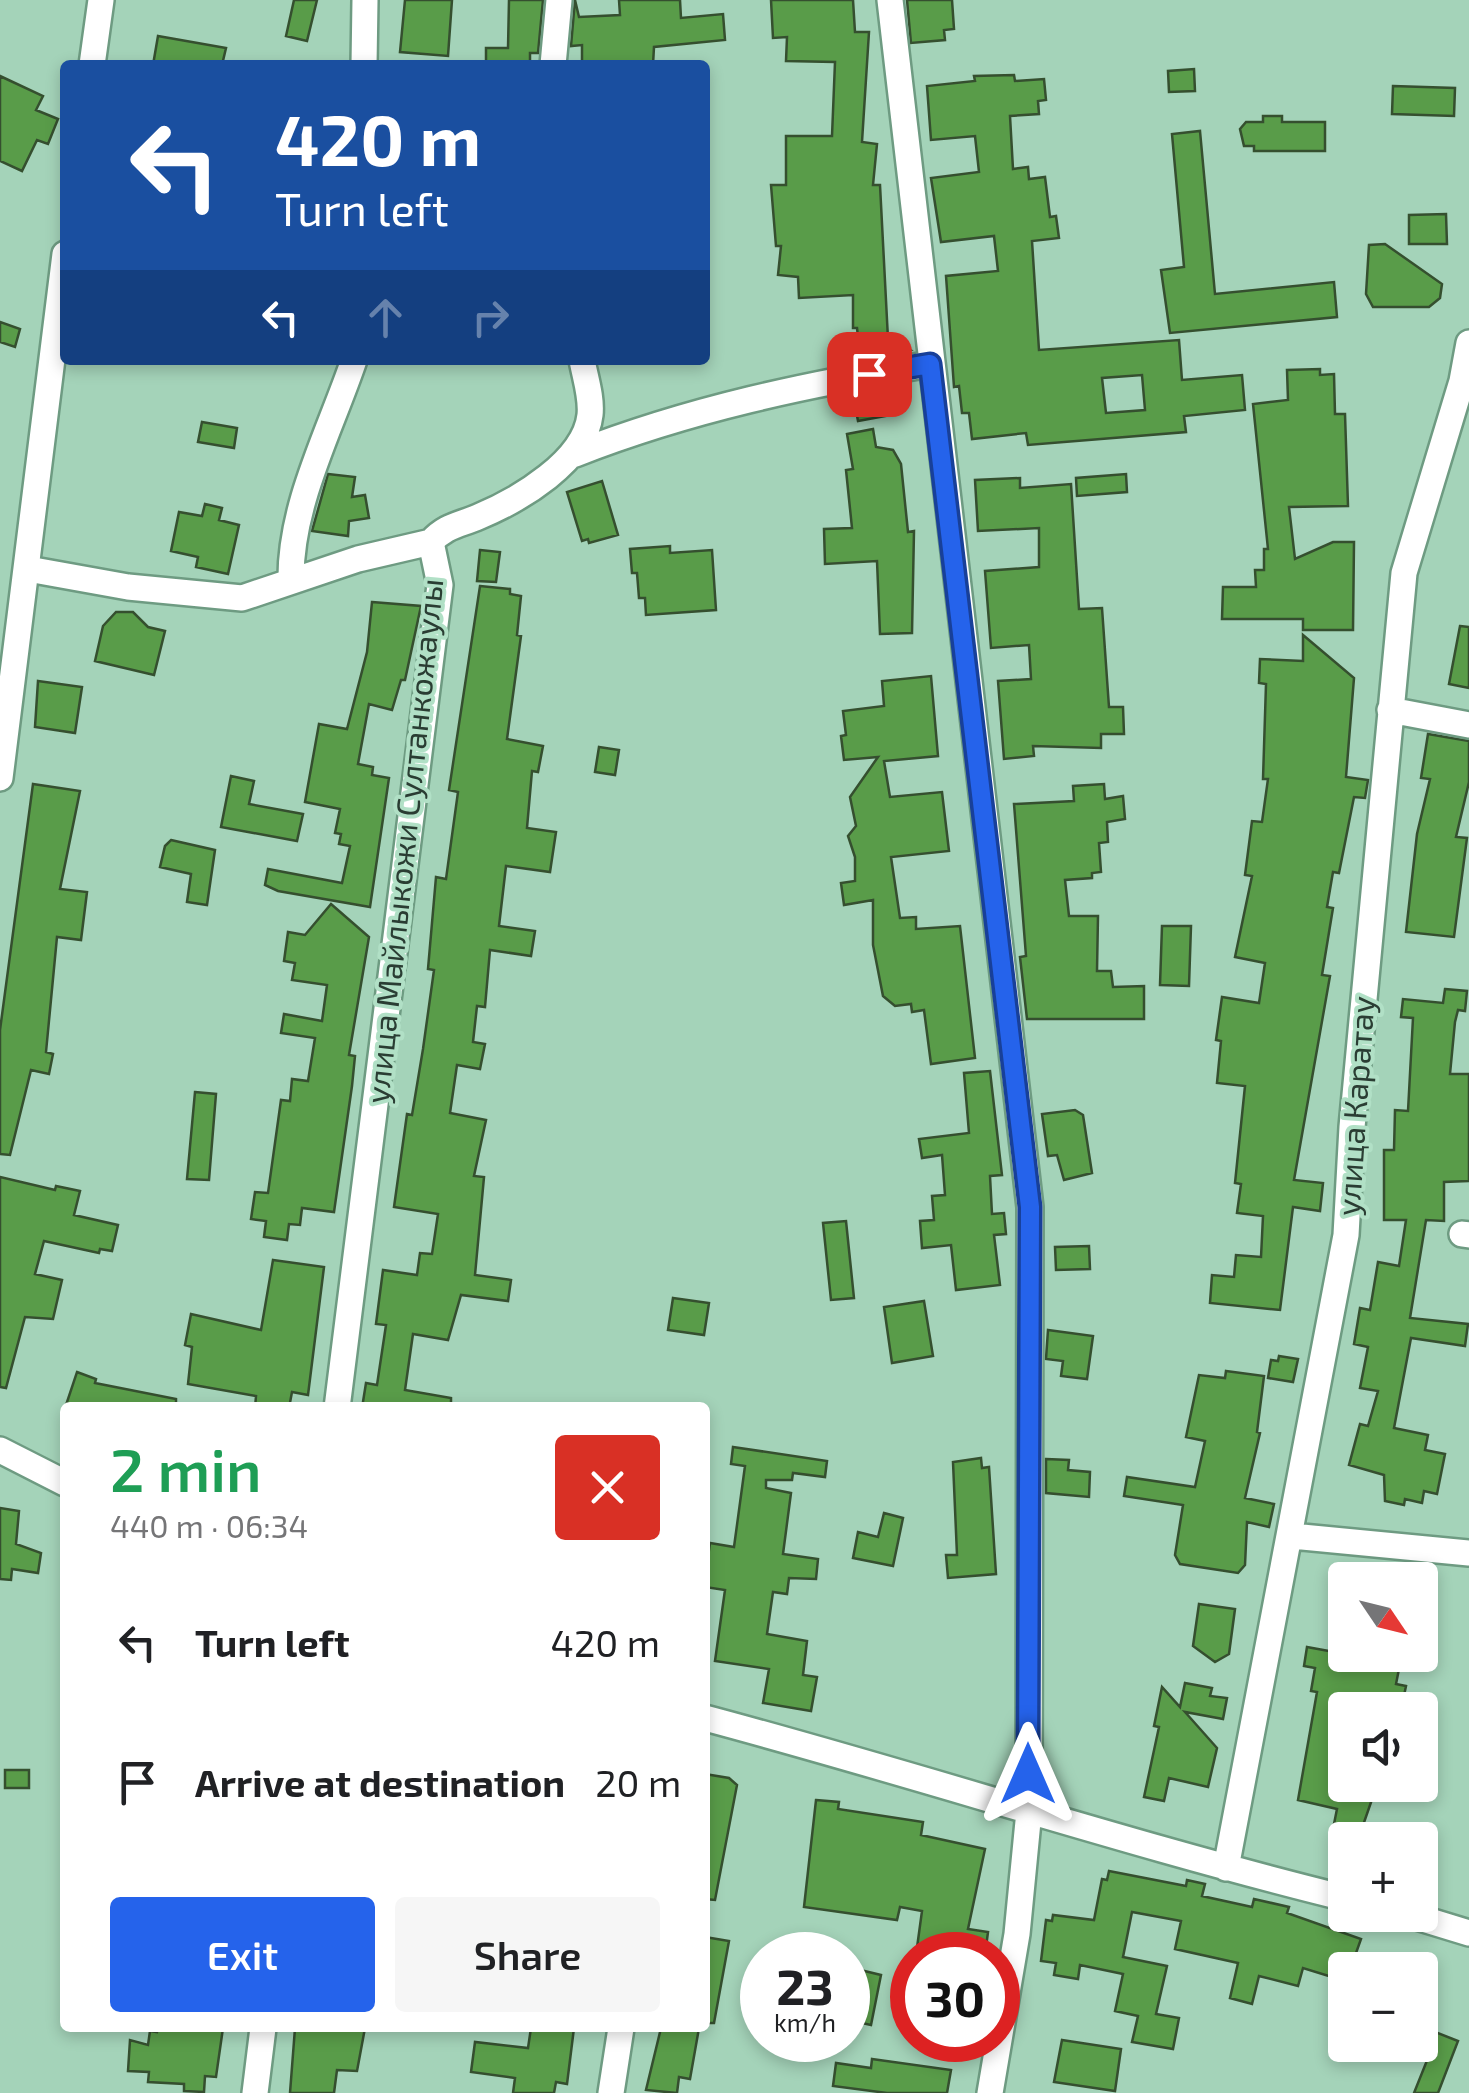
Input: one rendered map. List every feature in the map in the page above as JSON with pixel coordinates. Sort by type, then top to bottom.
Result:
[{"type":"street","points":[[93,60],[101,0]]},
{"type":"street","points":[[364,60],[365,0]]},
{"type":"street","points":[[554,60],[559,0]]},
{"type":"street","points":[[890,0],[1030,1207],[1029,1811],[1018,1934],[990,2093]]},
{"type":"street","points":[[0,778],[60,297]]},
{"type":"street","name":"улица Каратау","points":[[1226,1868],[1292,1536],[1346,1235],[1404,574],[1462,381],[1469,343]]},
{"type":"street","name":"улица Майлыкожи Султанкожаулы","points":[[338,1402],[440,585],[430,542],[442,528],[481,516],[559,469],[574,454],[646,426],[807,384],[930,364]]},
{"type":"street","points":[[291,580],[290,545],[300,508],[352,365]]},
{"type":"street","points":[[574,454],[588,429],[591,410],[583,365]]},
{"type":"street","points":[[28,569],[128,587],[242,598],[291,580],[430,542]]},
{"type":"street","points":[[1390,710],[1469,725]]},
{"type":"street","points":[[0,1450],[60,1480]]},
{"type":"street","points":[[1292,1536],[1348,1538],[1469,1553]]},
{"type":"street","points":[[710,1719],[1328,1894]]},
{"type":"street","points":[[1438,1924],[1469,1933]]},
{"type":"street","points":[[255,2093],[263,2032]]},
{"type":"street","points":[[611,2093],[621,2032]]},
{"type":"building","points":[[294,0],[317,0],[307,41],[286,36]]},
{"type":"building","points":[[405,0],[452,0],[448,56],[400,52]]},
{"type":"building","points":[[509,0],[543,0],[538,53],[530,53],[530,60],[486,60],[486,48],[508,48]]},
{"type":"building","points":[[575,0],[579,17],[620,15],[619,0],[680,0],[681,18],[723,14],[725,40],[654,47],[653,60],[582,60],[582,45],[571,46]]},
{"type":"building","points":[[771,0],[853,0],[855,32],[869,32],[862,142],[877,144],[873,185],[880,185],[888,339],[910,350],[867,359],[860,354],[857,328],[853,328],[853,295],[799,298],[798,277],[778,275],[781,246],[776,246],[771,185],[786,185],[786,136],[832,136],[835,62],[786,61],[787,37],[773,38]]},
{"type":"building","points":[[907,0],[952,0],[954,29],[944,30],[945,40],[911,43]]},
{"type":"building","points":[[158,36],[226,48],[223,60],[154,60]]},
{"type":"building","points":[[1194,69],[1195,91],[1169,92],[1168,71]]},
{"type":"building","points":[[1014,75],[1015,81],[1044,79],[1046,100],[1038,101],[1039,114],[1010,116],[1013,169],[1028,167],[1029,179],[1045,177],[1050,217],[1056,216],[1059,238],[1032,241],[1039,350],[1179,340],[1182,380],[1242,375],[1245,410],[1184,416],[1186,432],[1028,445],[1026,433],[972,439],[969,413],[962,413],[959,386],[954,387],[946,276],[998,271],[994,236],[941,242],[931,178],[979,172],[975,136],[931,140],[927,86],[975,81],[974,76]],"holes":[[[1142,375],[1145,410],[1106,413],[1102,378]]]},
{"type":"building","points":[[0,76],[43,96],[36,110],[58,119],[48,144],[37,140],[22,171],[0,161]]},
{"type":"building","points":[[1393,86],[1455,88],[1454,116],[1392,114]]},
{"type":"building","points":[[1263,116],[1282,116],[1282,122],[1325,122],[1325,151],[1254,151],[1254,146],[1244,146],[1240,129],[1246,122],[1263,122]]},
{"type":"building","points":[[1200,131],[1215,294],[1334,282],[1337,317],[1170,333],[1161,270],[1184,267],[1172,134]]},
{"type":"building","points":[[1446,214],[1447,244],[1409,244],[1409,215]]},
{"type":"building","points":[[1385,244],[1442,284],[1440,298],[1429,307],[1373,307],[1366,294],[1369,245]]},
{"type":"building","points":[[0,322],[20,329],[15,347],[0,342]]},
{"type":"building","points":[[1320,369],[1320,375],[1334,374],[1335,414],[1345,414],[1348,506],[1289,507],[1295,559],[1333,542],[1354,542],[1353,630],[1303,630],[1303,619],[1222,619],[1223,587],[1256,587],[1255,570],[1264,570],[1264,549],[1268,549],[1253,404],[1288,400],[1287,370]]},
{"type":"building","points":[[891,387],[891,415],[858,421],[853,394]]},
{"type":"building","points":[[202,422],[237,428],[234,448],[198,442]]},
{"type":"building","points":[[873,429],[876,447],[893,450],[901,464],[908,532],[914,531],[912,633],[880,634],[877,561],[825,564],[824,529],[852,528],[846,470],[853,469],[847,434]]},
{"type":"building","points":[[328,474],[355,477],[352,497],[365,495],[369,518],[349,521],[348,536],[312,531]]},
{"type":"building","points":[[1126,474],[1127,492],[1077,496],[1076,478]]},
{"type":"building","points":[[1020,478],[1020,488],[1071,484],[1079,609],[1102,608],[1109,707],[1123,707],[1124,734],[1101,734],[1101,748],[1033,746],[1034,756],[1004,759],[998,681],[1031,679],[1029,645],[991,648],[985,571],[1039,567],[1039,528],[978,531],[975,480]]},
{"type":"building","points":[[602,481],[618,535],[589,543],[588,539],[582,541],[567,492]]},
{"type":"building","points":[[205,504],[222,508],[219,520],[239,525],[228,574],[196,567],[198,557],[171,551],[179,512],[202,516]]},
{"type":"building","points":[[670,546],[670,553],[712,550],[716,610],[646,615],[645,598],[639,598],[637,573],[632,573],[630,549]]},
{"type":"building","points":[[480,550],[500,552],[496,582],[477,581]]},
{"type":"building","points":[[480,586],[510,589],[510,594],[521,596],[517,635],[521,636],[507,739],[543,746],[538,772],[532,771],[527,828],[556,832],[550,872],[506,866],[499,926],[535,931],[531,956],[490,950],[485,1007],[477,1006],[473,1042],[485,1044],[480,1069],[457,1065],[450,1113],[486,1120],[474,1176],[484,1177],[475,1275],[511,1280],[508,1301],[461,1295],[448,1340],[413,1334],[405,1390],[451,1398],[451,1402],[363,1402],[366,1383],[377,1385],[386,1325],[376,1324],[383,1270],[417,1275],[420,1253],[432,1254],[438,1214],[394,1207],[434,970],[428,969],[436,877],[446,879],[458,792],[449,790]]},
{"type":"building","points":[[372,602],[421,606],[405,680],[401,680],[392,710],[369,704],[358,764],[373,767],[372,775],[389,778],[370,907],[278,891],[265,885],[268,869],[342,883],[350,846],[339,844],[341,834],[335,833],[340,809],[305,802],[319,724],[347,729],[367,652]]},
{"type":"building","points":[[116,612],[133,612],[148,627],[165,631],[154,675],[95,661],[103,626]]},
{"type":"building","points":[[1460,626],[1469,627],[1469,688],[1449,684]]},
{"type":"building","points":[[1303,635],[1354,678],[1346,777],[1368,780],[1365,798],[1354,797],[1339,873],[1333,872],[1327,907],[1333,908],[1322,975],[1330,976],[1294,1180],[1323,1183],[1320,1211],[1293,1207],[1280,1310],[1210,1303],[1212,1275],[1234,1277],[1236,1255],[1261,1257],[1263,1216],[1237,1213],[1241,1184],[1235,1183],[1245,1086],[1217,1083],[1221,1041],[1216,1040],[1222,997],[1259,1003],[1265,963],[1235,957],[1252,876],[1245,875],[1252,821],[1262,822],[1268,779],[1263,779],[1266,684],[1259,683],[1260,659],[1303,661]]},
{"type":"building","points":[[931,676],[938,756],[884,761],[890,797],[942,792],[949,851],[891,857],[900,918],[916,917],[916,929],[960,926],[975,1058],[931,1064],[924,1010],[912,1012],[911,1004],[895,1006],[883,996],[873,945],[873,900],[844,905],[841,883],[855,881],[855,857],[848,836],[856,826],[850,797],[878,757],[844,760],[841,736],[846,735],[843,711],[884,706],[882,681]]},
{"type":"building","points":[[38,681],[82,687],[75,733],[35,727]]},
{"type":"building","points":[[1428,734],[1469,741],[1469,782],[1456,837],[1467,838],[1454,937],[1406,932],[1417,834],[1430,779],[1421,778]]},
{"type":"building","points":[[599,747],[619,750],[615,775],[595,772]]},
{"type":"building","points":[[231,776],[254,781],[249,804],[303,814],[297,841],[221,827]]},
{"type":"building","points":[[33,784],[80,791],[60,889],[87,892],[81,940],[57,937],[46,1052],[53,1054],[49,1074],[31,1070],[10,1155],[0,1154],[0,1030]]},
{"type":"building","points":[[1104,784],[1105,799],[1123,796],[1125,819],[1107,822],[1108,842],[1099,843],[1101,872],[1092,873],[1092,878],[1065,880],[1069,916],[1098,916],[1097,971],[1111,971],[1113,987],[1144,986],[1144,1019],[1027,1019],[1020,957],[1026,956],[1014,804],[1074,801],[1073,786]]},
{"type":"building","points":[[171,840],[215,850],[207,905],[187,902],[191,874],[160,867],[165,846]]},
{"type":"building","points":[[331,904],[369,937],[349,1055],[355,1056],[334,1212],[302,1208],[300,1225],[289,1224],[287,1240],[264,1237],[266,1221],[251,1219],[255,1192],[268,1193],[281,1100],[290,1101],[292,1079],[308,1081],[315,1038],[281,1033],[284,1014],[322,1021],[327,985],[292,980],[295,963],[284,961],[288,932],[305,935]]},
{"type":"building","points":[[1162,926],[1191,926],[1189,986],[1160,985]]},
{"type":"building","points":[[1445,989],[1467,991],[1465,1011],[1458,1010],[1455,1022],[1450,1074],[1469,1074],[1469,1181],[1444,1182],[1444,1221],[1426,1220],[1410,1318],[1468,1324],[1465,1346],[1411,1338],[1394,1428],[1428,1435],[1425,1450],[1445,1454],[1437,1494],[1424,1491],[1422,1503],[1405,1499],[1404,1505],[1385,1501],[1384,1475],[1349,1465],[1360,1424],[1368,1426],[1378,1391],[1360,1388],[1368,1347],[1354,1344],[1360,1308],[1370,1310],[1378,1262],[1399,1266],[1406,1220],[1384,1220],[1384,1150],[1394,1150],[1395,1110],[1408,1111],[1413,1018],[1401,1017],[1403,999],[1443,1003]]},
{"type":"building","points":[[990,1071],[1002,1175],[990,1176],[992,1214],[1004,1213],[1006,1234],[994,1235],[1000,1285],[956,1290],[951,1245],[922,1248],[920,1221],[934,1220],[932,1196],[945,1195],[942,1155],[922,1158],[919,1139],[969,1133],[964,1073]]},
{"type":"building","points":[[195,1092],[216,1094],[209,1180],[187,1179]]},
{"type":"building","points":[[1075,1110],[1083,1115],[1092,1173],[1064,1180],[1057,1155],[1048,1156],[1042,1114]]},
{"type":"building","points":[[0,1177],[55,1190],[56,1186],[80,1191],[74,1215],[118,1225],[112,1251],[100,1249],[99,1253],[44,1241],[35,1274],[62,1280],[53,1319],[25,1317],[6,1388],[0,1387]]},
{"type":"building","points":[[846,1221],[854,1298],[831,1300],[823,1223]]},
{"type":"building","points":[[1089,1246],[1090,1269],[1056,1270],[1055,1247]]},
{"type":"building","points":[[273,1260],[324,1267],[308,1395],[292,1392],[290,1402],[256,1402],[256,1396],[188,1384],[192,1347],[185,1345],[191,1314],[261,1330]]},
{"type":"building","points":[[673,1298],[709,1303],[704,1335],[668,1330]]},
{"type":"building","points":[[924,1301],[933,1356],[892,1363],[884,1307]]},
{"type":"building","points":[[1048,1330],[1093,1336],[1087,1379],[1061,1376],[1063,1361],[1046,1359]]},
{"type":"building","points":[[1279,1356],[1298,1359],[1293,1382],[1268,1378],[1271,1360],[1278,1361]]},
{"type":"building","points":[[1226,1371],[1264,1376],[1257,1432],[1260,1433],[1245,1498],[1274,1504],[1269,1527],[1247,1522],[1245,1565],[1238,1573],[1180,1564],[1175,1555],[1183,1505],[1124,1496],[1127,1477],[1195,1487],[1205,1441],[1186,1437],[1199,1375],[1225,1378]]},
{"type":"building","points":[[77,1372],[96,1379],[95,1383],[176,1399],[176,1402],[67,1402]]},
{"type":"building","points":[[733,1447],[827,1461],[825,1477],[793,1473],[792,1480],[766,1480],[766,1488],[791,1493],[783,1554],[818,1559],[816,1579],[789,1578],[787,1594],[773,1592],[767,1634],[807,1641],[803,1675],[817,1677],[811,1711],[763,1703],[769,1669],[715,1661],[725,1590],[710,1588],[710,1543],[734,1547],[745,1466],[731,1464]]},
{"type":"building","points":[[981,1458],[982,1468],[989,1467],[996,1574],[948,1578],[946,1555],[957,1555],[953,1462]]},
{"type":"building","points":[[1046,1459],[1069,1460],[1068,1470],[1090,1472],[1089,1497],[1046,1493]]},
{"type":"building","points":[[0,1508],[19,1511],[16,1544],[41,1553],[38,1573],[12,1569],[11,1580],[0,1579]]},
{"type":"building","points":[[884,1513],[903,1518],[893,1566],[853,1558],[858,1532],[878,1537]]},
{"type":"building","points":[[1199,1604],[1235,1609],[1229,1654],[1215,1662],[1193,1646]]},
{"type":"building","points":[[1307,1647],[1328,1651],[1328,1672],[1398,1672],[1396,1684],[1406,1686],[1405,1692],[1328,1692],[1328,1802],[1371,1802],[1364,1822],[1334,1822],[1337,1809],[1298,1800],[1317,1692],[1311,1691],[1315,1668],[1304,1666]]},
{"type":"building","points":[[1185,1683],[1212,1688],[1210,1696],[1227,1698],[1223,1719],[1185,1712],[1217,1748],[1208,1787],[1169,1778],[1164,1801],[1144,1797],[1159,1727],[1154,1726],[1162,1687],[1180,1707]]},
{"type":"building","points":[[5,1770],[29,1770],[29,1788],[5,1788]]},
{"type":"building","points":[[710,1775],[729,1778],[737,1785],[715,1900],[710,1900]]},
{"type":"building","points":[[816,1800],[839,1802],[838,1809],[923,1822],[921,1835],[985,1849],[968,1929],[988,1932],[919,1932],[922,1911],[900,1907],[897,1920],[804,1907]]},
{"type":"building","points":[[1109,1871],[1186,1886],[1187,1880],[1205,1884],[1202,1896],[1252,1907],[1254,1899],[1289,1907],[1287,1913],[1328,1927],[1328,1932],[1361,1939],[1356,1952],[1328,1952],[1328,1976],[1303,1968],[1298,1986],[1259,1976],[1252,2004],[1230,1998],[1238,1963],[1175,1949],[1181,1921],[1132,1912],[1123,1957],[1167,1966],[1156,2014],[1179,2018],[1173,2049],[1132,2042],[1138,2016],[1115,2011],[1123,1974],[1080,1965],[1078,1979],[1054,1975],[1056,1963],[1041,1961],[1046,1920],[1052,1921],[1053,1915],[1094,1920],[1102,1879],[1107,1880]]},
{"type":"building","points":[[710,1938],[729,1941],[714,2023],[710,2023]]},
{"type":"building","points":[[870,1972],[881,1975],[870,2025]]},
{"type":"building","points":[[150,2032],[222,2032],[216,2077],[205,2076],[204,2092],[184,2091],[184,2084],[148,2082],[149,2072],[128,2071],[130,2040],[148,2045]]},
{"type":"building","points":[[295,2032],[364,2032],[357,2071],[337,2070],[334,2093],[290,2093]]},
{"type":"building","points":[[530,2032],[574,2032],[567,2084],[556,2082],[554,2093],[513,2093],[515,2078],[471,2072],[475,2042],[528,2048]]},
{"type":"building","points":[[660,2032],[698,2032],[690,2079],[679,2077],[677,2093],[646,2090]]},
{"type":"building","points":[[1438,2033],[1458,2041],[1438,2093],[1414,2093],[1426,2062],[1438,2062]]},
{"type":"building","points":[[1062,2040],[1121,2049],[1115,2091],[1054,2082]]},
{"type":"building","points":[[872,2059],[951,2070],[947,2093],[887,2093],[833,2086],[836,2063],[871,2068]]},
{"type":"route","points":[[869,374],[930,364],[1030,1207],[1028,1774]]}]
